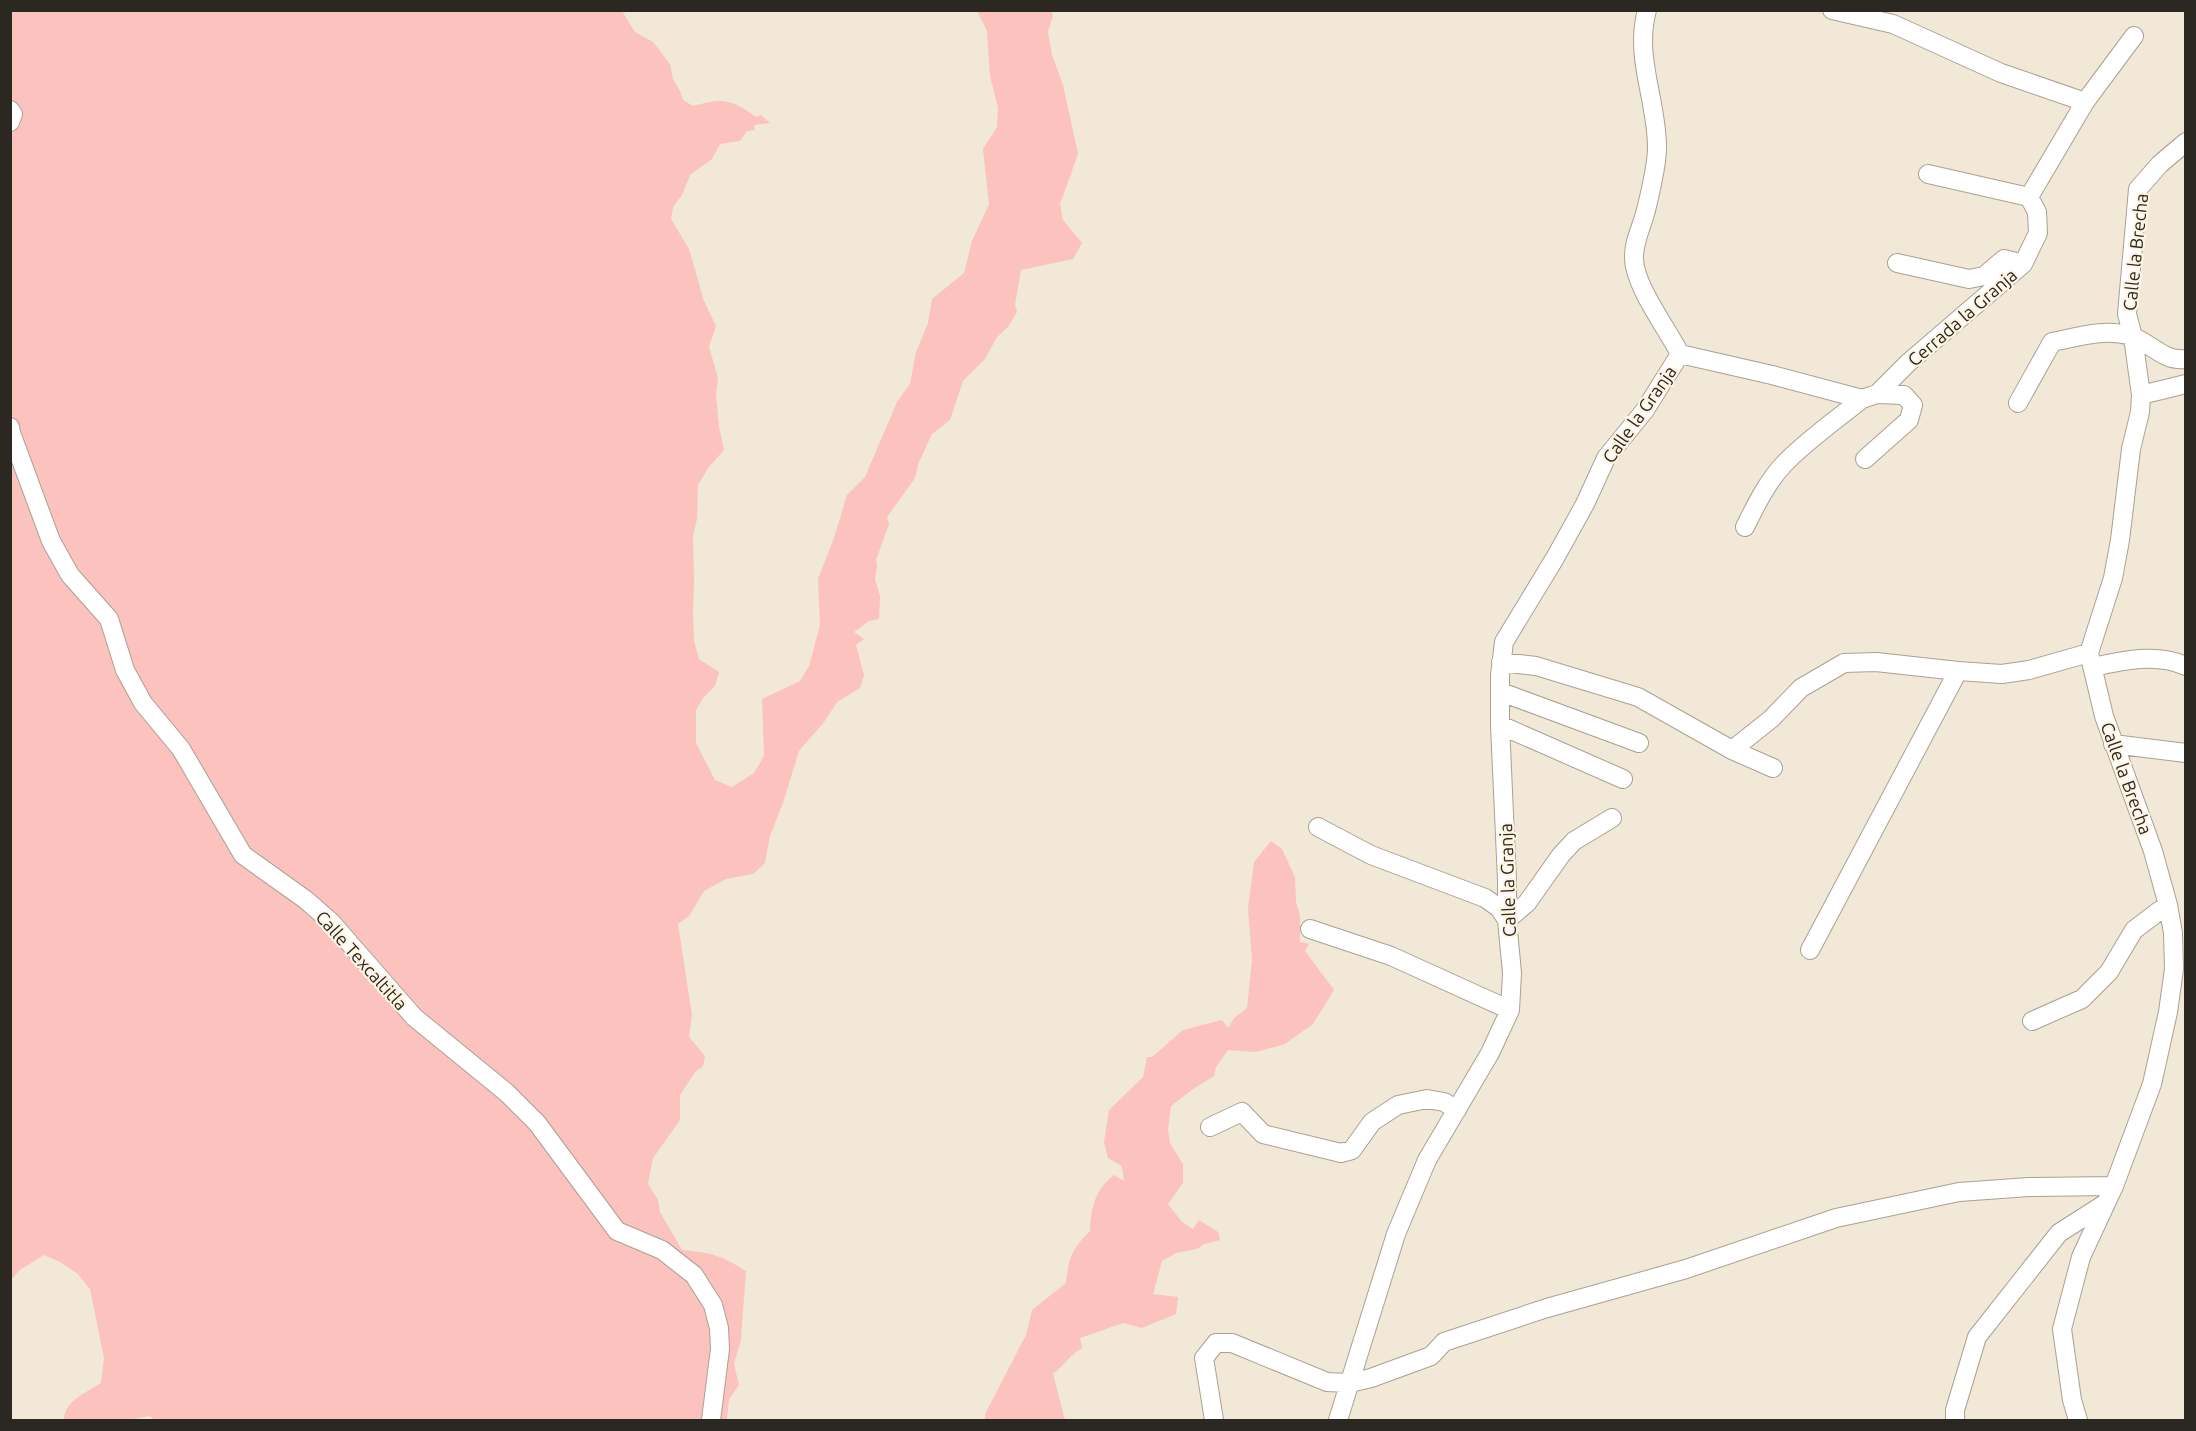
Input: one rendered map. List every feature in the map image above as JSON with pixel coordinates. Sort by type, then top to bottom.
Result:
[{"type":"street","points":[[1647,10],[1642,54],[1653,105],[1657,148],[1646,209],[1635,242],[1634,260],[1646,295],[1680,354],[1870,397],[1904,395],[1913,405],[1909,420],[1865,459]]},
{"type":"street","points":[[1832,10],[1893,24],[2001,73],[2085,102]]},
{"type":"street","points":[[1928,174],[2029,197],[2085,102],[2133,36]]},
{"type":"street","points":[[10,110],[13,114],[10,122]]},
{"type":"street","name":"Calle la Brecha","points":[[2078,1420],[2072,1400],[2062,1329],[2081,1257],[2110,1194],[2152,1084],[2168,1012],[2174,969],[2173,933],[2169,906],[2153,851],[2104,716],[2092,660],[2113,578],[2131,449],[2140,411],[2141,395],[2133,337],[2127,314],[2138,189],[2160,164],[2186,142]]},
{"type":"street","name":"Cerrada la Granja","points":[[1744,527],[1761,495],[1783,466],[1806,443],[1870,397],[2023,264],[2038,233],[2037,212],[2029,197]]},
{"type":"street","points":[[1897,264],[1969,279],[1984,276],[2004,259],[2023,264]]},
{"type":"street","points":[[2018,403],[2052,342],[2110,332],[2133,337],[2151,349],[2176,360],[2186,359]]},
{"type":"street","name":"Calle la Granja","points":[[1338,1420],[1396,1234],[1427,1160],[1490,1053],[1510,1010],[1512,973],[1507,920],[1500,725],[1501,662],[1504,642],[1585,504],[1606,458],[1645,410],[1680,354]]},
{"type":"street","points":[[2141,395],[2186,384]]},
{"type":"street","name":"Calle Texcaltitla","points":[[10,427],[51,541],[70,575],[109,619],[125,670],[143,703],[181,749],[243,855],[323,914],[414,1017],[507,1093],[537,1123],[617,1231],[662,1250],[694,1275],[713,1305],[719,1328],[720,1349],[711,1420]]},
{"type":"street","points":[[1732,750],[1771,719],[1802,688],[1844,663],[1876,662],[2002,674],[2092,660],[2174,661],[2186,666]]},
{"type":"street","points":[[1501,662],[1536,666],[1638,698],[1732,750],[1773,768]]},
{"type":"street","points":[[1810,950],[1958,670]]},
{"type":"street","points":[[1501,692],[1639,743]]},
{"type":"street","points":[[1500,725],[1623,779]]},
{"type":"street","points":[[2113,744],[2186,753]]},
{"type":"street","points":[[1318,827],[1371,855],[1485,898],[1499,908],[1507,920],[1527,903],[1561,855],[1574,841],[1612,818]]},
{"type":"street","points":[[2032,1021],[2082,999],[2109,972],[2134,930],[2169,906]]},
{"type":"street","points":[[1310,928],[1391,956],[1510,1010]]},
{"type":"street","points":[[1210,1127],[1242,1112],[1263,1134],[1341,1153],[1352,1150],[1372,1122],[1398,1105],[1427,1098],[1444,1102],[1457,1110]]},
{"type":"street","points":[[1214,1420],[1204,1358],[1216,1343],[1232,1343],[1327,1382],[1350,1383],[1371,1378],[1431,1356],[1444,1342],[1547,1308],[1686,1269],[1836,1218],[1959,1192],[2029,1186],[2110,1194]]},
{"type":"street","points":[[1955,1420],[1955,1410],[1977,1337],[2059,1233],[2110,1194]]},
{"type":"shaded area","points":[[11,11],[622,11],[635,32],[653,42],[670,64],[673,79],[683,100],[693,106],[726,101],[756,117],[761,115],[770,123],[754,125],[755,130],[747,131],[740,141],[720,144],[712,159],[690,175],[682,195],[673,207],[671,219],[689,249],[704,301],[716,326],[709,347],[718,378],[716,394],[724,450],[708,468],[698,485],[697,519],[693,535],[693,613],[694,641],[699,659],[719,672],[715,686],[703,698],[696,710],[696,743],[715,780],[732,787],[754,773],[764,756],[762,699],[800,681],[809,666],[820,625],[818,579],[847,495],[865,477],[897,402],[910,384],[916,352],[928,323],[932,299],[964,273],[972,241],[989,204],[983,149],[997,127],[998,108],[990,76],[987,31],[977,11],[1051,11],[1053,15],[1048,32],[1052,55],[1063,85],[1078,154],[1060,204],[1063,220],[1082,243],[1073,259],[1021,270],[1015,305],[1017,312],[1008,327],[997,337],[985,359],[963,381],[950,420],[932,434],[919,462],[915,478],[887,517],[889,524],[876,560],[875,579],[880,596],[879,619],[869,621],[854,632],[864,639],[856,645],[864,675],[860,688],[837,702],[824,722],[799,751],[770,836],[765,863],[753,874],[726,879],[704,891],[689,916],[678,924],[692,1015],[689,1037],[705,1056],[703,1066],[695,1072],[680,1095],[680,1120],[653,1158],[648,1184],[658,1200],[660,1212],[682,1250],[716,1256],[746,1271],[741,1339],[734,1364],[739,1385],[729,1399],[727,1420],[154,1420],[150,1416],[128,1420],[64,1420],[65,1413],[72,1403],[101,1383],[104,1358],[90,1289],[78,1274],[44,1255],[20,1270],[11,1280]]},
{"type":"shaded area","points":[[1271,841],[1282,849],[1295,877],[1296,902],[1300,916],[1300,942],[1309,944],[1305,951],[1334,990],[1313,1024],[1285,1044],[1256,1052],[1228,1050],[1216,1067],[1214,1076],[1171,1106],[1168,1130],[1170,1143],[1183,1164],[1183,1183],[1168,1204],[1182,1222],[1193,1229],[1199,1220],[1218,1232],[1220,1240],[1204,1244],[1197,1249],[1176,1253],[1162,1261],[1153,1294],[1178,1297],[1176,1314],[1142,1328],[1123,1323],[1080,1338],[1082,1348],[1053,1374],[1065,1420],[985,1420],[985,1414],[1026,1335],[1032,1310],[1066,1283],[1072,1254],[1090,1231],[1093,1207],[1098,1193],[1114,1175],[1124,1181],[1122,1166],[1108,1158],[1104,1142],[1109,1110],[1143,1077],[1147,1057],[1152,1057],[1183,1030],[1222,1020],[1228,1028],[1234,1018],[1247,1008],[1252,960],[1248,908],[1254,862]]}]
